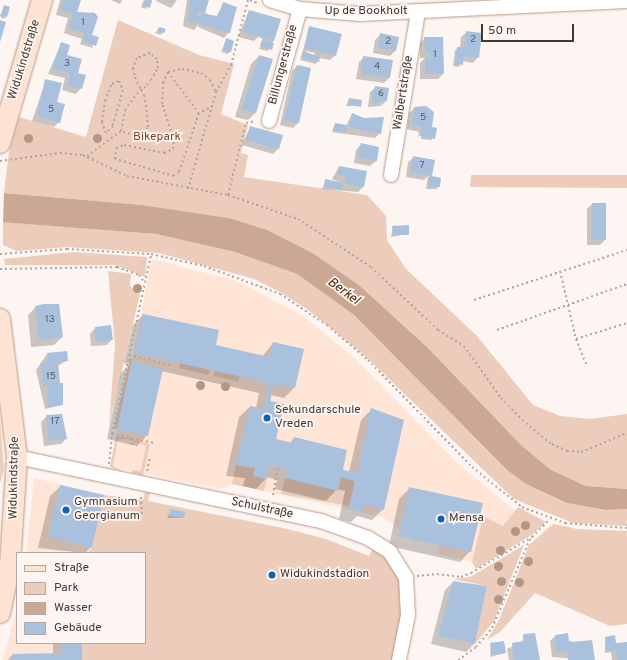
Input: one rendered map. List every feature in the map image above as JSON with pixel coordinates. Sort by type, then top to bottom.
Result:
[{"type":"street","name":"Widukindstraße","points":[[0,143],[42,0]]},
{"type":"street","name":"Up de Bookholt","points":[[270,0],[300,9],[334,14],[402,6],[418,12],[463,10],[534,3],[627,1]]},
{"type":"street","name":"Billungerstraße","points":[[269,121],[300,9]]},
{"type":"street","name":"Walbertstraße","points":[[391,175],[418,12]]},
{"type":"street","name":"Widukindstraße","points":[[0,319],[17,456],[10,564],[0,613]]},
{"type":"street","name":"Schulstraße","points":[[17,456],[143,486],[267,509],[354,532],[390,552],[406,578],[408,615],[399,660]]},
{"type":"path","points":[[188,189],[216,92],[231,65],[248,0]]},
{"type":"path","points":[[121,131],[120,126],[125,110],[141,90],[158,68],[157,58],[150,53],[141,55],[134,62],[134,72],[141,90],[148,114],[148,128],[138,136],[121,131]]},
{"type":"path","points":[[168,72],[182,69],[201,73],[210,80],[216,92]]},
{"type":"path","points":[[168,72],[163,83],[162,104],[174,140],[173,149],[164,153],[124,145],[115,150],[115,159],[174,176],[179,172],[199,113],[213,106]]},
{"type":"path","points":[[168,72],[199,113]]},
{"type":"path","points":[[113,126],[124,87],[119,81],[110,88],[103,114],[104,132],[113,126],[120,126]]},
{"type":"path","points":[[228,195],[246,123],[269,121]]},
{"type":"path","points":[[87,156],[121,131]]},
{"type":"path","points":[[0,161],[60,153],[87,156],[127,176],[188,189],[228,195],[298,219],[371,267],[438,330],[464,346],[501,398],[522,420],[552,444],[566,451],[582,452],[627,433]]},
{"type":"path","points":[[0,254],[67,249],[151,254],[236,277],[303,308],[368,360],[500,492],[522,507],[550,519],[592,528],[627,528]]},
{"type":"path","points":[[474,300],[627,250]]},
{"type":"path","points":[[108,470],[112,434],[151,254]]},
{"type":"path","points":[[0,269],[118,267],[138,275],[145,283]]},
{"type":"path","points":[[560,271],[565,304],[586,364]]},
{"type":"path","points":[[496,330],[565,304],[627,284]]},
{"type":"path","points":[[576,339],[627,323]]},
{"type":"path","points":[[129,355],[172,366]]},
{"type":"path","points":[[112,434],[154,443]]},
{"type":"path","points":[[130,438],[132,445]]},
{"type":"path","points":[[273,495],[278,467]]},
{"type":"path","points":[[142,516],[143,486]]},
{"type":"path","points":[[406,578],[437,574],[461,577],[531,537],[550,519]]},
{"type":"path","points":[[458,660],[476,647],[492,628],[531,537]]},
{"type":"shaded area","name":"Sekundarschule Vreden","points":[[152,259],[237,281],[303,316],[356,359],[455,461],[515,511],[503,526],[483,516],[472,562],[438,554],[439,545],[414,540],[383,517],[232,484],[221,489],[110,467]]},
{"type":"shaded area","name":"Gymnasium Georgianum","points":[[34,478],[104,495],[90,552],[26,552]]},
{"type":"shaded area","points":[[16,612],[16,644],[98,644],[114,660],[3,660]]},
{"type":"green space","name":"Bikepark","points":[[118,20],[199,55],[234,64],[221,114],[248,125],[241,153],[248,155],[244,177],[367,195],[386,216],[387,240],[406,269],[477,336],[533,405],[560,416],[590,419],[627,414],[627,489],[586,486],[551,470],[521,445],[427,347],[360,286],[229,218],[142,205],[4,193],[9,151],[19,117],[86,137]]},
{"type":"green space","points":[[471,175],[627,175],[627,188],[470,187]]},
{"type":"green space","points":[[3,222],[156,234],[235,252],[297,274],[354,315],[507,470],[526,484],[567,503],[606,510],[627,509],[627,526],[573,523],[514,499],[364,355],[307,309],[278,291],[254,279],[159,253],[67,247],[17,251],[3,245]]},
{"type":"green space","points":[[74,252],[147,257],[145,277],[115,265],[5,265],[4,259]]},
{"type":"green space","points":[[108,271],[131,274],[130,286],[140,294],[109,426],[115,345]]},
{"type":"green space","points":[[130,358],[132,359],[117,429],[114,428]]},
{"type":"green space","points":[[180,363],[210,369],[208,375],[179,368]]},
{"type":"green space","points":[[215,371],[240,376],[238,382],[214,376]]},
{"type":"green space","points":[[0,422],[4,470],[0,483]]},
{"type":"green space","points":[[116,436],[128,439],[118,439],[113,466],[122,471],[110,467]]},
{"type":"green space","points":[[132,440],[150,444],[143,475],[132,473],[132,470],[141,471],[146,446]]},
{"type":"green space","points":[[236,465],[255,468],[254,476],[267,479],[264,491],[232,484]]},
{"type":"green space","points":[[341,477],[355,481],[349,506],[281,494],[285,478],[338,490]]},
{"type":"green space","name":"Widukindstadion","points":[[145,492],[150,493],[148,501],[283,528],[326,539],[369,556],[374,547],[388,557],[402,582],[401,621],[393,660],[82,660],[82,644],[146,644],[146,552],[88,552],[92,548],[104,495],[143,500]]},
{"type":"green space","points":[[518,507],[546,522],[533,534],[476,569],[472,562],[483,516],[503,526]]},
{"type":"green space","points":[[553,524],[577,529],[627,531],[627,624],[610,626],[535,593],[500,632],[487,640],[499,620],[529,545]]},
{"type":"green space","points":[[524,545],[494,621],[475,644],[487,586],[453,579],[470,577]]},
{"type":"water","name":"Berkel","points":[[4,193],[142,205],[229,218],[267,230],[314,254],[360,286],[427,347],[521,445],[551,470],[586,486],[627,489],[627,509],[606,510],[567,503],[526,484],[507,470],[354,315],[297,274],[235,252],[156,234],[0,222]]},
{"type":"pier","points":[[0,191],[4,191],[3,224],[0,224]]},
{"type":"building","points":[[63,0],[81,0],[77,12],[95,13],[98,17],[92,35],[99,37],[96,46],[82,41],[84,33],[68,28],[73,13],[60,10]]},
{"type":"building","points":[[145,0],[152,0],[150,8],[143,5]]},
{"type":"building","points":[[190,0],[209,0],[205,13],[210,15],[218,16],[223,2],[237,7],[230,33],[188,21]],"holes":[[[198,11],[204,13],[202,17],[197,15]]]},
{"type":"building","points":[[4,5],[10,7],[7,17],[1,16]]},
{"type":"building","points":[[249,10],[281,19],[274,41],[242,32]]},
{"type":"building","points":[[0,20],[6,22],[0,42]]},
{"type":"building","points":[[309,26],[342,34],[336,56],[304,48]]},
{"type":"building","points":[[159,27],[166,29],[164,33],[157,31]]},
{"type":"building","points":[[466,31],[482,33],[479,58],[464,56],[463,65],[455,64],[457,47],[464,47]]},
{"type":"building","points":[[380,33],[399,37],[396,51],[378,48]]},
{"type":"building","points":[[424,37],[443,37],[444,74],[425,74],[425,57],[430,57],[430,53],[425,53]]},
{"type":"building","points":[[226,38],[234,41],[231,52],[223,50]]},
{"type":"building","points":[[262,40],[274,43],[272,50],[260,46]]},
{"type":"building","points":[[61,42],[70,45],[67,55],[82,59],[78,73],[86,75],[82,89],[67,85],[70,73],[52,69]]},
{"type":"building","points":[[303,51],[320,57],[319,62],[302,58]]},
{"type":"building","points":[[259,55],[273,59],[256,113],[242,109]]},
{"type":"building","points":[[363,56],[393,60],[390,78],[361,74]]},
{"type":"building","points":[[297,65],[311,68],[299,123],[284,120]]},
{"type":"building","points":[[45,79],[62,83],[57,102],[65,104],[60,123],[37,116]]},
{"type":"building","points":[[375,86],[389,88],[387,101],[372,103]]},
{"type":"building","points":[[349,98],[362,100],[361,107],[348,104]]},
{"type":"building","points":[[426,106],[434,112],[432,127],[437,128],[435,139],[420,136],[421,127],[411,124],[414,107]]},
{"type":"building","points":[[352,113],[364,118],[384,117],[381,134],[349,127]]},
{"type":"building","points":[[335,123],[347,125],[346,132],[333,130]]},
{"type":"building","points":[[250,126],[283,135],[279,149],[246,140]]},
{"type":"building","points":[[361,143],[379,147],[377,161],[358,158]]},
{"type":"building","points":[[413,156],[435,160],[432,176],[441,178],[440,187],[428,187],[430,176],[410,172]]},
{"type":"building","points":[[339,166],[367,171],[364,187],[345,184],[346,176],[337,174]]},
{"type":"building","points":[[325,179],[343,183],[342,190],[324,187]]},
{"type":"building","points":[[592,203],[606,203],[606,240],[591,240]]},
{"type":"building","points":[[409,225],[409,235],[393,235],[392,226]]},
{"type":"building","points":[[44,304],[59,304],[63,337],[39,340],[35,306]]},
{"type":"building","points":[[143,314],[219,330],[216,345],[269,357],[273,342],[304,349],[295,388],[274,384],[270,401],[284,404],[276,439],[293,443],[294,437],[347,450],[343,470],[357,473],[371,408],[404,420],[384,510],[364,505],[363,512],[349,509],[355,481],[341,477],[338,491],[285,478],[287,469],[270,465],[267,479],[253,476],[255,468],[236,465],[250,406],[264,409],[269,383],[134,353]]},
{"type":"building","points":[[111,325],[113,340],[96,342],[95,327]]},
{"type":"building","points":[[67,351],[68,361],[58,362],[60,383],[63,383],[63,405],[47,407],[48,385],[43,386],[40,363],[48,362],[47,353]]},
{"type":"building","points":[[132,361],[163,369],[148,436],[117,429]]},
{"type":"building","points":[[62,414],[67,439],[49,441],[46,415]]},
{"type":"building","points":[[60,485],[104,495],[92,548],[48,537]]},
{"type":"building","name":"Mensa","points":[[409,487],[483,503],[471,552],[399,536]]},
{"type":"building","points":[[170,509],[185,512],[184,518],[169,516]]},
{"type":"building","points":[[453,581],[487,586],[475,644],[438,636]]},
{"type":"building","points":[[535,633],[540,660],[514,660],[512,643],[524,641],[523,634]]},
{"type":"building","points":[[568,633],[569,641],[574,642],[592,640],[595,660],[568,660],[567,651],[557,652],[555,635]]},
{"type":"building","points":[[615,635],[616,643],[627,642],[627,660],[618,660],[616,650],[607,651],[605,637]]},
{"type":"building","points":[[504,641],[506,653],[492,655],[490,643]]},
{"type":"building","points":[[61,644],[82,644],[82,660],[12,660],[12,654],[61,653]]},
{"type":"place","name":"Sekundarschule Vreden","points":[[267,418]]},
{"type":"place","name":"Gymnasium Georgianum","points":[[66,510]]},
{"type":"place","name":"Mensa","points":[[441,519]]},
{"type":"place","name":"Widukindstadion","points":[[272,575]]}]
